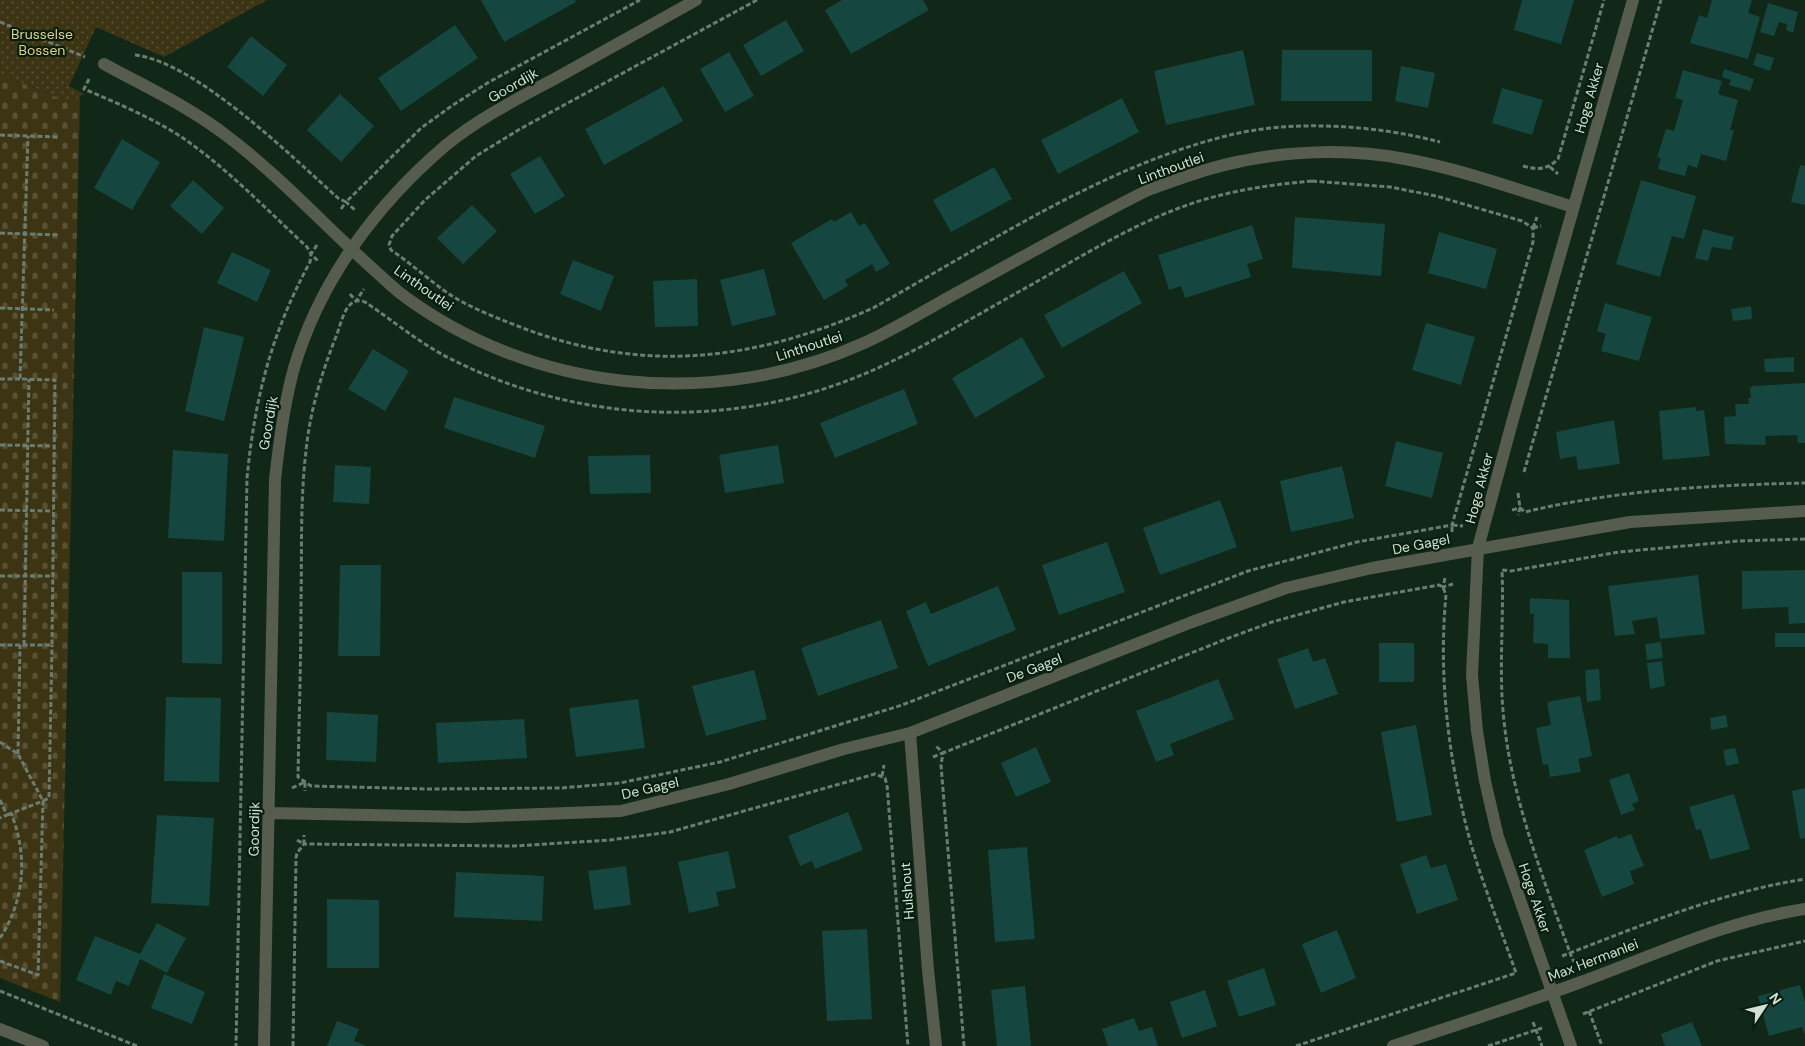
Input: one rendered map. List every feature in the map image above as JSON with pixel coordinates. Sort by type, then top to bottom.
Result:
[{"type":"street","name":"Goordijk","points":[[264,1046],[275,480],[282,426],[294,368],[316,311],[351,249],[371,220],[446,145],[522,96],[696,0]]},
{"type":"street","name":"Hoge Akker","points":[[1572,1046],[1498,837],[1485,781],[1477,731],[1472,675],[1478,548],[1633,0]]},
{"type":"street","name":"Linthoutlei","points":[[104,64],[180,105],[223,132],[285,186],[351,249],[400,292],[442,320],[501,350],[537,364],[595,378],[644,384],[703,384],[756,378],[812,362],[864,343],[1148,190],[1195,173],[1242,160],[1300,153],[1355,154],[1404,159],[1573,207]]},
{"type":"street","name":"De Gagel","points":[[270,813],[466,817],[621,811],[729,784],[844,749],[910,733],[1192,622],[1286,588],[1372,568],[1478,548],[1660,519],[1805,511]]},
{"type":"street","name":"Hulshout","points":[[910,733],[928,970],[936,1046]]},
{"type":"street","name":"Max Hermanlei","points":[[1393,1046],[1552,992],[1694,938],[1770,916],[1805,909]]},
{"type":"street","points":[[0,1029],[43,1046]]},
{"type":"path","points":[[340,212],[346,202],[353,197],[385,161],[420,128],[489,82],[640,0]]},
{"type":"path","points":[[757,0],[520,129],[476,156],[425,200],[392,236],[389,245],[391,250],[452,296],[495,318],[560,342],[598,351],[654,356],[710,354],[770,346],[847,320],[873,308],[1100,182],[1142,163],[1228,135],[1273,129],[1347,126],[1394,131],[1444,143]]},
{"type":"path","points":[[1549,173],[1550,167],[1558,159],[1604,0]]},
{"type":"path","points":[[1523,475],[1661,0]]},
{"type":"path","points":[[0,22],[90,58]]},
{"type":"path","points":[[311,254],[307,247],[258,200],[199,150],[144,115],[84,89],[90,76],[104,64],[135,55],[150,57],[169,66],[241,112],[355,211]]},
{"type":"path","points":[[0,135],[58,137]]},
{"type":"path","points":[[20,379],[28,136]]},
{"type":"path","points":[[1516,164],[1534,169],[1550,167],[1558,174]]},
{"type":"path","points":[[348,291],[356,301],[365,302],[455,361],[526,390],[557,399],[620,410],[655,413],[712,412],[796,398],[851,380],[898,358],[1135,228],[1198,202],[1245,189],[1312,181],[1390,187],[1472,206],[1525,222],[1533,228]]},
{"type":"path","points":[[1453,538],[1452,525],[1533,242],[1533,228],[1537,217]]},
{"type":"path","points":[[1533,228],[1541,226]]},
{"type":"path","points":[[0,233],[59,235]]},
{"type":"path","points":[[236,1046],[247,478],[252,425],[262,380],[282,321],[310,262],[311,254],[319,242]]},
{"type":"path","points":[[364,288],[356,301],[349,305],[326,363],[317,393],[306,450],[301,537],[298,777],[311,786],[521,790],[620,782],[694,768],[748,754],[886,711],[1248,571],[1357,542],[1452,525],[1464,526]]},
{"type":"path","points":[[0,308],[54,310]]},
{"type":"path","points":[[0,379],[55,380],[49,798],[0,818]]},
{"type":"path","points":[[18,754],[29,379]]},
{"type":"path","points":[[0,445],[55,446]]},
{"type":"path","points":[[1512,510],[1520,508],[1526,512],[1641,493],[1678,489],[1805,482]]},
{"type":"path","points":[[1518,515],[1520,508],[1517,494],[1520,484]]},
{"type":"path","points":[[0,510],[53,511]]},
{"type":"path","points":[[1805,539],[1678,546],[1619,552],[1511,571],[1502,570],[1501,641],[1503,711],[1511,770],[1527,831],[1570,953],[1700,904],[1805,879]]},
{"type":"path","points":[[0,576],[53,576]]},
{"type":"path","points":[[1296,1046],[1516,973],[1472,846],[1454,767],[1447,715],[1446,595],[1443,587],[1445,578]]},
{"type":"path","points":[[943,753],[1272,622],[1375,596],[1434,585],[1443,587],[1453,584]]},
{"type":"path","points":[[0,645],[52,645]]},
{"type":"path","points":[[0,742],[18,754],[43,800],[38,975],[0,961]]},
{"type":"path","points":[[935,745],[943,753]]},
{"type":"path","points":[[943,753],[941,765],[964,1046]]},
{"type":"path","points":[[884,765],[882,776],[887,785],[908,1046]]},
{"type":"path","points":[[297,840],[304,844],[514,846],[610,840],[670,832],[779,803],[870,775],[882,776],[887,774]]},
{"type":"path","points":[[292,788],[305,782]]},
{"type":"path","points":[[304,797],[305,782]]},
{"type":"path","points":[[0,800],[19,832],[22,871],[14,910],[0,938]]},
{"type":"path","points":[[292,1046],[296,858],[297,853],[304,844],[304,835]]},
{"type":"path","points":[[1577,1015],[1717,961],[1805,941]]},
{"type":"path","points":[[0,991],[137,1046]]},
{"type":"path","points":[[1589,1011],[1602,1046]]},
{"type":"path","points":[[1488,1046],[1548,1026]]},
{"type":"path","points":[[1536,1030],[1542,1046]]},
{"type":"green space","name":"Brusselse Bossen","points":[[0,0],[267,0],[164,57],[96,27],[69,86],[84,94],[69,102],[0,74]]},
{"type":"green space","points":[[0,74],[69,102],[80,96],[60,1002],[0,978]]},
{"type":"building","points":[[481,0],[575,0],[576,2],[504,42]]},
{"type":"building","points":[[842,0],[923,0],[929,10],[851,54],[825,10]]},
{"type":"building","points":[[1522,0],[1574,0],[1561,44],[1514,30]]},
{"type":"building","points":[[1712,0],[1752,0],[1748,13],[1760,17],[1748,59],[1690,43],[1699,15],[1707,18]]},
{"type":"building","points":[[1768,3],[1798,12],[1793,33],[1786,30],[1787,24],[1779,22],[1774,36],[1760,32]]},
{"type":"building","points":[[786,20],[804,51],[761,76],[743,45]]},
{"type":"building","points":[[455,25],[478,58],[401,111],[378,78]]},
{"type":"building","points":[[251,36],[287,65],[263,96],[227,67]]},
{"type":"building","points":[[1243,50],[1255,105],[1166,125],[1154,71]]},
{"type":"building","points":[[1282,50],[1372,50],[1372,101],[1281,101]]},
{"type":"building","points":[[729,52],[754,96],[725,112],[700,69]]},
{"type":"building","points":[[1757,53],[1774,58],[1770,71],[1753,65]]},
{"type":"building","points":[[1401,66],[1435,73],[1428,108],[1395,101]]},
{"type":"building","points":[[1724,69],[1754,79],[1750,91],[1729,85],[1731,80],[1722,77]]},
{"type":"building","points":[[1683,70],[1722,81],[1718,94],[1738,100],[1730,130],[1734,130],[1726,161],[1701,154],[1697,168],[1688,165],[1685,176],[1658,169],[1661,158],[1657,157],[1666,129],[1674,131],[1683,100],[1675,98]]},
{"type":"building","points":[[664,86],[683,121],[604,165],[585,129]]},
{"type":"building","points":[[1502,88],[1543,100],[1532,135],[1492,123]]},
{"type":"building","points":[[340,94],[374,126],[341,162],[307,130]]},
{"type":"building","points":[[1122,98],[1139,132],[1058,174],[1041,140]]},
{"type":"building","points":[[122,139],[160,162],[132,210],[94,188]]},
{"type":"building","points":[[540,156],[565,196],[535,214],[510,174]]},
{"type":"building","points":[[1800,165],[1805,166],[1805,205],[1791,202]]},
{"type":"building","points":[[994,167],[1012,199],[951,232],[933,200]]},
{"type":"building","points":[[193,180],[224,208],[202,234],[170,206]]},
{"type":"building","points":[[1641,180],[1696,196],[1684,239],[1672,236],[1660,277],[1616,264]]},
{"type":"building","points":[[472,205],[497,231],[463,264],[437,238]]},
{"type":"building","points":[[851,212],[859,226],[865,223],[890,264],[876,272],[872,264],[845,280],[848,286],[824,300],[791,243],[832,219],[834,222]]},
{"type":"building","points":[[1295,217],[1385,224],[1381,276],[1292,268]]},
{"type":"building","points":[[1252,225],[1263,259],[1247,264],[1251,277],[1185,298],[1181,286],[1169,290],[1158,255]]},
{"type":"building","points":[[1703,229],[1734,237],[1731,250],[1712,247],[1708,261],[1695,258]]},
{"type":"building","points":[[1439,232],[1497,249],[1486,289],[1428,273]]},
{"type":"building","points":[[232,252],[271,270],[257,302],[217,283]]},
{"type":"building","points":[[573,260],[614,276],[601,311],[560,294]]},
{"type":"building","points":[[764,269],[776,315],[732,326],[720,280]]},
{"type":"building","points":[[1124,271],[1142,303],[1062,348],[1044,315]]},
{"type":"building","points":[[697,279],[698,326],[655,327],[653,281]]},
{"type":"building","points":[[1605,303],[1652,317],[1639,361],[1601,351],[1606,334],[1597,331]]},
{"type":"building","points":[[1751,306],[1752,319],[1733,321],[1731,309]]},
{"type":"building","points":[[1426,323],[1475,337],[1461,385],[1412,370]]},
{"type":"building","points":[[204,327],[244,337],[224,421],[185,411]]},
{"type":"building","points":[[1022,337],[1045,377],[975,418],[952,378]]},
{"type":"building","points":[[373,349],[409,371],[385,411],[348,389]]},
{"type":"building","points":[[1794,357],[1794,372],[1765,372],[1764,359]]},
{"type":"building","points":[[1805,383],[1805,443],[1798,443],[1797,435],[1765,436],[1766,445],[1725,444],[1724,417],[1736,416],[1735,404],[1749,404],[1748,398],[1751,398],[1750,388],[1753,386]]},
{"type":"building","points":[[904,389],[918,424],[835,458],[820,423]]},
{"type":"building","points":[[454,397],[545,426],[535,458],[444,428]]},
{"type":"building","points":[[1696,407],[1696,411],[1704,410],[1710,456],[1663,460],[1659,411]]},
{"type":"building","points":[[1614,420],[1620,464],[1578,470],[1576,456],[1560,459],[1556,432]]},
{"type":"building","points":[[1396,441],[1443,453],[1432,498],[1385,486]]},
{"type":"building","points":[[778,445],[784,483],[725,493],[719,455]]},
{"type":"building","points":[[173,450],[228,454],[224,541],[168,538]]},
{"type":"building","points":[[650,455],[651,493],[590,494],[588,456]]},
{"type":"building","points":[[335,465],[371,467],[369,504],[333,502]]},
{"type":"building","points":[[1342,466],[1354,518],[1291,532],[1280,481]]},
{"type":"building","points":[[1220,500],[1237,547],[1160,575],[1143,528]]},
{"type":"building","points":[[1107,542],[1125,592],[1059,615],[1042,565]]},
{"type":"building","points":[[340,565],[381,565],[380,656],[338,656]]},
{"type":"building","points":[[1805,570],[1805,623],[1789,624],[1788,607],[1742,609],[1742,571]]},
{"type":"building","points":[[182,572],[222,572],[222,664],[182,663]]},
{"type":"building","points":[[1698,575],[1705,634],[1660,639],[1657,617],[1632,621],[1635,634],[1615,636],[1608,586]]},
{"type":"building","points":[[998,586],[1016,630],[928,666],[906,611],[926,602],[931,614]]},
{"type":"building","points":[[1530,598],[1569,600],[1570,658],[1548,658],[1548,644],[1533,643],[1534,614],[1530,614]]},
{"type":"building","points":[[881,620],[898,668],[818,696],[801,648]]},
{"type":"building","points":[[1775,633],[1805,633],[1805,647],[1775,647]]},
{"type":"building","points":[[1661,642],[1663,658],[1647,660],[1645,644]]},
{"type":"building","points":[[1379,643],[1414,643],[1414,682],[1379,682]]},
{"type":"building","points":[[1308,648],[1313,662],[1325,658],[1338,694],[1295,709],[1277,659]]},
{"type":"building","points":[[1662,661],[1665,686],[1650,689],[1647,663]]},
{"type":"building","points":[[1599,669],[1601,700],[1587,702],[1585,670]]},
{"type":"building","points":[[754,670],[767,719],[706,736],[692,686]]},
{"type":"building","points":[[1218,679],[1234,719],[1170,744],[1174,755],[1156,762],[1136,711]]},
{"type":"building","points":[[1580,696],[1592,756],[1578,759],[1581,772],[1550,777],[1548,764],[1543,765],[1536,728],[1551,725],[1547,702]]},
{"type":"building","points":[[166,697],[221,698],[219,782],[164,781]]},
{"type":"building","points":[[638,699],[645,748],[576,757],[569,708]]},
{"type":"building","points":[[327,712],[378,715],[376,762],[326,760]]},
{"type":"building","points":[[1726,715],[1728,727],[1711,730],[1710,718]]},
{"type":"building","points":[[524,719],[527,758],[438,763],[436,723]]},
{"type":"building","points":[[1416,725],[1432,815],[1397,822],[1381,732]]},
{"type":"building","points":[[1036,747],[1051,782],[1016,797],[1001,763]]},
{"type":"building","points":[[1735,748],[1739,763],[1726,766],[1723,750]]},
{"type":"building","points":[[1629,773],[1639,801],[1632,804],[1635,810],[1621,815],[1609,780]]},
{"type":"building","points":[[1805,788],[1805,838],[1800,839],[1792,791]]},
{"type":"building","points":[[1734,794],[1750,849],[1710,860],[1701,829],[1696,830],[1689,807]]},
{"type":"building","points":[[848,812],[863,850],[815,869],[812,861],[800,866],[788,836]]},
{"type":"building","points":[[157,815],[214,818],[209,906],[151,903]]},
{"type":"building","points":[[1631,834],[1644,866],[1630,871],[1634,884],[1602,897],[1584,850],[1617,836],[1618,839]]},
{"type":"building","points":[[1027,847],[1035,939],[995,942],[988,850]]},
{"type":"building","points":[[728,851],[736,888],[716,892],[719,906],[689,913],[678,862]]},
{"type":"building","points":[[1426,855],[1431,868],[1446,864],[1458,900],[1417,914],[1400,864]]},
{"type":"building","points":[[626,866],[631,905],[594,910],[588,871]]},
{"type":"building","points":[[456,872],[544,876],[542,921],[454,917]]},
{"type":"building","points":[[327,899],[379,900],[379,968],[327,968]]},
{"type":"building","points":[[157,923],[186,938],[167,973],[140,959],[129,986],[116,981],[111,995],[76,980],[95,936],[140,954]]},
{"type":"building","points":[[867,929],[872,1019],[827,1021],[822,931]]},
{"type":"building","points":[[1337,930],[1356,978],[1321,993],[1302,944]]},
{"type":"building","points":[[1264,968],[1276,1005],[1239,1017],[1227,981]]},
{"type":"building","points":[[164,974],[205,992],[192,1024],[151,1008]]},
{"type":"building","points":[[1800,985],[1805,1002],[1805,1035],[1802,1027],[1769,1036],[1758,996]]},
{"type":"building","points":[[1025,986],[1031,1046],[997,1046],[991,990]]},
{"type":"building","points":[[1205,990],[1217,1026],[1182,1038],[1170,1002]]},
{"type":"building","points":[[1134,1018],[1139,1031],[1152,1027],[1158,1046],[1108,1046],[1102,1029]]},
{"type":"building","points":[[337,1021],[359,1029],[354,1041],[367,1046],[327,1046]]},
{"type":"building","points":[[1692,1022],[1702,1046],[1665,1046],[1661,1034]]}]
